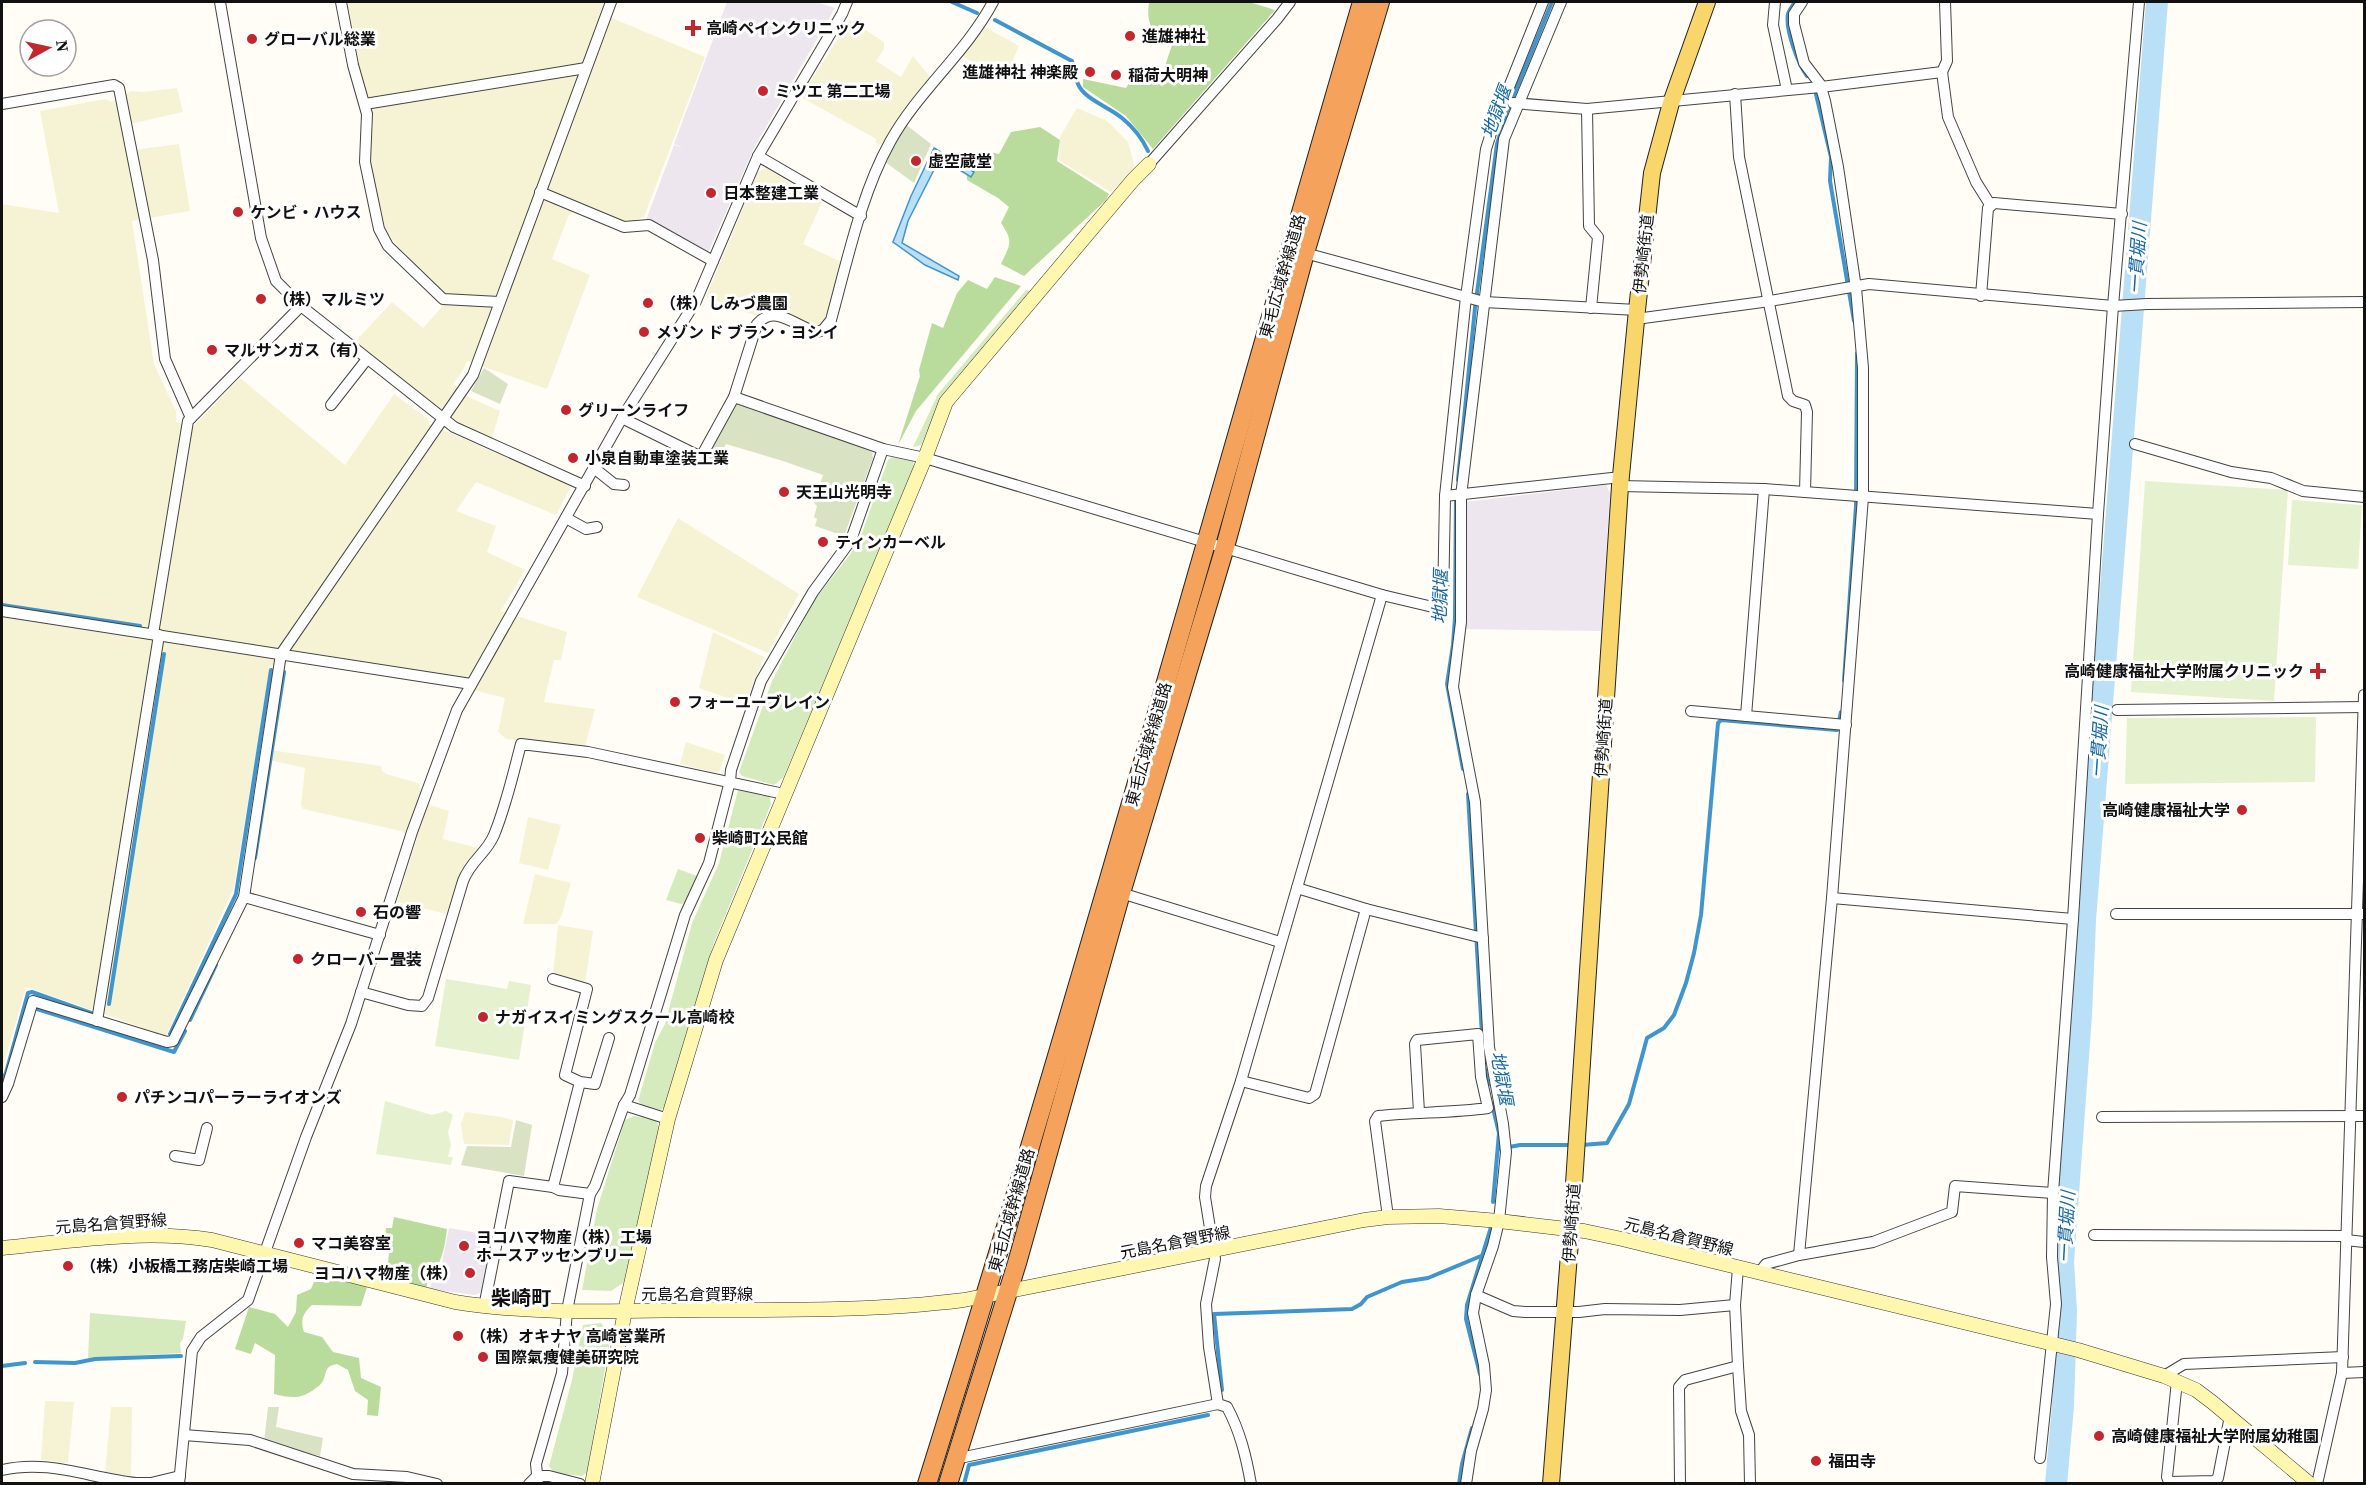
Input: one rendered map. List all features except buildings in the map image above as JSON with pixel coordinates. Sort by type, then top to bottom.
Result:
[{"type":"highway","name":"東毛広域幹線道路","points":[[927,1484],[985,1297],[1207,542],[1362,2]]},
{"type":"highway","name":"東毛広域幹線道路","points":[[948,1484],[1007,1292],[1121,893],[1225,548],[1305,254],[1380,2]]},
{"type":"main road","name":"伊勢崎街道","points":[[1551,1484],[1571,1229],[1620,481],[1637,314],[1652,173],[1671,103],[1707,2]]},
{"type":"main road","points":[[592,1484],[625,1311],[668,1119],[716,960],[925,458],[946,402],[1149,164]]},
{"type":"main road","name":"元島名倉賀野線","points":[[2,1248],[130,1235],[162,1235],[212,1240],[392,1287],[484,1307],[567,1311],[904,1307],[985,1297],[1364,1220],[1439,1216],[1498,1221],[1571,1229],[1622,1239],[2052,1343],[2170,1378],[2196,1390],[2310,1484]]},
{"type":"street","points":[[220,2],[261,238],[276,281],[301,306],[454,427],[585,486]]},
{"type":"street","points":[[341,2],[353,65],[367,114],[365,162],[379,229],[388,246],[443,299],[499,302]]},
{"type":"street","points":[[2,1097],[33,1001],[167,1042],[173,1041],[244,897],[281,654],[473,375],[611,2]]},
{"type":"street","points":[[2,1470],[41,1466],[136,1483],[179,1480],[192,1351],[201,1337],[248,1300],[361,992],[424,799],[457,710],[622,418],[696,301],[758,156],[847,2]]},
{"type":"street","points":[[622,418],[700,457],[734,397],[757,324],[763,317],[770,314],[779,315],[817,332],[827,326],[831,320],[861,216],[890,142],[906,118],[975,31],[993,2]]},
{"type":"street","points":[[1149,164],[1290,2]]},
{"type":"street","points":[[734,397],[883,448],[925,458],[1382,595],[1437,608],[1443,603],[1445,496],[1486,149],[1543,2]]},
{"type":"street","points":[[1388,1217],[1375,1121],[1378,1116],[1419,1112],[1461,1112],[1488,1108],[1490,1091],[1475,802],[1453,687],[1461,622],[1461,496],[1502,151],[1508,127],[1561,2]]},
{"type":"street","points":[[1775,2],[1773,25],[1786,90]]},
{"type":"street","points":[[1799,1255],[1832,898],[1863,497],[1863,368],[1856,288],[1838,167],[1821,87],[1804,63],[1794,24],[1794,14],[1802,2]]},
{"type":"street","points":[[1946,2],[1947,60],[1942,72],[1948,117],[1976,182],[1991,206]]},
{"type":"street","points":[[2040,1458],[2056,1304],[2052,1257],[2054,1193],[2098,514],[2139,2]]},
{"type":"street","points":[[365,104],[586,68]]},
{"type":"street","points":[[1504,100],[1518,104],[1587,109],[1671,103],[1942,72]]},
{"type":"street","points":[[2,104],[114,85],[119,88],[153,260],[165,359],[191,418]]},
{"type":"street","points":[[1735,94],[1739,157],[1788,396],[1792,401],[1805,405],[1807,412],[1805,492]]},
{"type":"street","points":[[1587,109],[1589,226],[1598,237],[1591,308]]},
{"type":"street","points":[[758,156],[861,216]]},
{"type":"street","points":[[540,192],[624,227],[649,225],[713,261]]},
{"type":"street","points":[[1981,296],[1988,208],[1994,203],[2122,214]]},
{"type":"street","points":[[1305,254],[1484,302],[1591,308],[1637,314],[1770,302],[1869,284],[1981,296],[2115,306],[2364,302]]},
{"type":"street","points":[[97,1021],[188,421],[301,306]]},
{"type":"street","points":[[331,405],[368,359]]},
{"type":"street","points":[[2135,444],[2231,472],[2271,478],[2303,491],[2364,497]]},
{"type":"street","points":[[580,1484],[549,1476],[535,1481],[538,1453],[562,1373],[567,1311],[590,1194],[595,1186],[624,1104],[630,1095],[685,915],[710,863],[730,781],[730,770],[761,681],[813,592],[850,540],[883,448]]},
{"type":"street","points":[[594,468],[614,484],[624,485]]},
{"type":"street","points":[[1445,496],[1620,481],[1764,489],[2098,514]]},
{"type":"street","points":[[1746,716],[1764,489]]},
{"type":"street","points":[[566,518],[586,529],[597,527]]},
{"type":"street","points":[[1218,1404],[1209,1347],[1206,1304],[1215,1259],[1205,1197],[1206,1186],[1241,1081],[1382,595]]},
{"type":"street","points":[[2,611],[471,684]]},
{"type":"street","points":[[2317,1484],[2342,1373],[2343,1357],[2349,1116],[2360,915],[2364,695]]},
{"type":"street","points":[[2117,710],[2364,707]]},
{"type":"street","points":[[1691,711],[1846,725]]},
{"type":"street","points":[[361,992],[408,1005],[422,1005],[429,998],[463,881],[469,866],[483,852],[494,835],[521,744],[588,752],[784,794]]},
{"type":"street","points":[[1297,888],[1366,909],[1483,938]]},
{"type":"street","points":[[1121,893],[1280,942]]},
{"type":"street","points":[[244,897],[380,935]]},
{"type":"street","points":[[1832,898],[2073,919]]},
{"type":"street","points":[[1241,1081],[1309,1098],[1315,1094],[1366,909]]},
{"type":"street","points":[[2116,914],[2360,915]]},
{"type":"street","points":[[553,979],[587,989],[565,1075],[580,1082],[595,1084],[609,1038]]},
{"type":"street","points":[[1419,1112],[1415,1044],[1417,1040],[1478,1034],[1481,1077],[1490,1091],[1503,1124],[1506,1152],[1493,1246],[1476,1295],[1473,1313],[1484,1365],[1486,1390],[1483,1409],[1470,1451],[1466,1484]]},
{"type":"street","points":[[553,1187],[580,1082]]},
{"type":"street","points":[[624,1104],[668,1119]]},
{"type":"street","points":[[2102,1117],[2364,1116]]},
{"type":"street","points":[[175,1156],[199,1160],[207,1128]]},
{"type":"street","points":[[484,1307],[509,1181],[590,1194]]},
{"type":"street","points":[[1759,1273],[1767,1264],[1799,1255],[1873,1242],[1952,1212],[1955,1186],[2054,1193]]},
{"type":"street","points":[[2094,1236],[2345,1238],[2364,1242]]},
{"type":"street","points":[[1738,1268],[1735,1305],[1738,1366],[1741,1411],[1749,1435],[1750,1484]]},
{"type":"street","points":[[1476,1295],[1514,1311],[1680,1310],[1735,1305]]},
{"type":"street","points":[[2230,1416],[2218,1478],[2214,1481],[2169,1482],[2167,1477],[2170,1378],[2184,1364],[2343,1357]]},
{"type":"street","points":[[1680,1484],[1678,1387],[1685,1380],[1738,1366]]},
{"type":"street","points":[[2342,1373],[2364,1372]]},
{"type":"street","points":[[955,1459],[1218,1404],[1227,1407],[1236,1424],[1244,1447],[1251,1484]]},
{"type":"street","points":[[184,1435],[250,1440],[353,1474],[407,1477],[437,1484]]},
{"type":"shaded area","points":[[347,2],[604,2],[600,13],[705,57],[644,217],[626,223],[577,205],[568,217],[552,259],[590,275],[547,389],[467,361],[453,384],[470,398],[500,411],[492,438],[454,423],[354,343],[392,302],[423,328],[441,308],[442,292],[395,243],[386,230],[371,169],[372,113],[357,56]]},
{"type":"shaded area","points":[[727,2],[816,2],[835,8],[755,146],[707,255],[646,220],[674,145],[684,148],[674,144]]},
{"type":"shaded area","points":[[850,20],[884,42],[884,49],[876,61],[901,77],[913,56],[930,77],[882,145],[875,143],[876,139],[801,97]]},
{"type":"shaded area","points":[[983,26],[1019,46],[1005,79],[986,72],[960,54]]},
{"type":"shaded area","points":[[177,88],[183,112],[121,126],[126,151],[179,144],[190,211],[132,221],[154,364],[176,411],[176,422],[193,427],[240,378],[345,465],[394,394],[428,419],[429,424],[566,483],[570,488],[556,515],[476,482],[456,511],[496,526],[487,552],[525,570],[501,611],[567,632],[561,660],[554,660],[544,702],[595,709],[585,747],[506,739],[498,732],[505,698],[477,691],[461,677],[297,651],[270,667],[234,887],[166,1036],[26,987],[2,1070],[2,204],[59,213],[40,111],[105,99],[111,102],[131,91]]},
{"type":"shaded area","points":[[1077,108],[1107,121],[1128,142],[1135,169],[1111,192],[1059,160],[1060,137]]},
{"type":"shaded area","points":[[766,168],[822,202],[803,244],[842,262],[823,323],[818,327],[811,326],[778,310],[766,311],[756,316],[706,297],[758,172]]},
{"type":"shaded area","points":[[1606,485],[1610,493],[1601,631],[1464,629],[1465,502]]},
{"type":"shaded area","points":[[678,518],[799,594],[768,653],[637,597]]},
{"type":"shaded area","points":[[713,632],[764,657],[745,704],[699,688]]},
{"type":"shaded area","points":[[686,742],[725,755],[720,770],[716,773],[680,764]]},
{"type":"shaded area","points":[[270,750],[381,766],[382,771],[386,774],[418,783],[430,805],[449,811],[443,839],[482,849],[467,862],[462,871],[447,914],[397,902],[417,838],[401,831],[303,809],[301,805],[305,768],[269,760]]},
{"type":"shaded area","points":[[528,817],[561,825],[548,870],[519,863]]},
{"type":"shaded area","points":[[535,874],[571,883],[561,917],[556,924],[523,924]]},
{"type":"shaded area","points":[[558,925],[593,931],[585,983],[553,975]]},
{"type":"shaded area","points":[[465,1112],[513,1120],[509,1145],[464,1144],[461,1124]]},
{"type":"shaded area","name":"ヨコハマ物産（株）","points":[[449,1228],[496,1236],[483,1291],[475,1295],[429,1289],[438,1267],[441,1267]]},
{"type":"shaded area","points":[[45,1401],[74,1402],[68,1463],[41,1460]]},
{"type":"shaded area","points":[[111,1407],[132,1407],[131,1476],[105,1473]]},
{"type":"green space","points":[[1149,2],[1249,2],[1275,10],[1153,149],[1126,116],[1083,87],[1083,79],[1126,88],[1132,78],[1142,73],[1152,75],[1164,69],[1172,45],[1155,33],[1152,28]]},
{"type":"green space","points":[[905,124],[931,144],[914,183],[885,162]]},
{"type":"green space","points":[[1040,127],[1060,140],[1057,161],[1109,194],[1106,200],[1024,276],[1001,264],[1007,252],[1009,239],[1001,223],[1009,207],[967,180],[966,167],[989,152],[999,154],[1011,132]]},
{"type":"green space","points":[[995,277],[1021,286],[916,411],[898,445],[920,376],[919,370],[932,323],[943,328],[957,293],[968,280],[987,289]]},
{"type":"green space","points":[[1026,290],[1034,291],[942,400],[921,445],[913,447],[938,394]]},
{"type":"green space","points":[[484,368],[508,384],[500,404],[471,391]]},
{"type":"green space","points":[[737,404],[804,425],[872,452],[873,458],[844,536],[815,526],[817,519],[814,517],[817,506],[814,503],[823,475],[726,444],[716,461],[707,457],[732,406]]},
{"type":"green space","points":[[892,457],[913,461],[914,469],[783,778],[774,785],[742,776],[739,772],[772,681],[813,602],[858,544],[888,460]]},
{"type":"green space","points":[[2145,481],[2288,490],[2274,701],[2131,692]]},
{"type":"green space","points":[[2292,500],[2362,505],[2358,569],[2288,565]]},
{"type":"green space","points":[[2316,717],[2315,782],[2125,784],[2127,718]]},
{"type":"green space","points":[[738,790],[770,797],[771,804],[713,945],[666,1106],[661,1110],[642,1105],[638,1101],[655,1043],[665,1024],[692,923],[719,863]]},
{"type":"green space","points":[[678,869],[697,876],[686,903],[681,904],[666,900]]},
{"type":"green space","name":"ナガイスイミングスクール高崎校","points":[[446,979],[507,989],[509,981],[531,985],[519,1060],[435,1046]]},
{"type":"green space","points":[[385,1101],[432,1115],[446,1111],[453,1115],[448,1132],[451,1145],[448,1157],[453,1157],[451,1165],[376,1154]]},
{"type":"green space","points":[[634,1116],[656,1120],[660,1130],[624,1282],[611,1291],[582,1290],[597,1209],[625,1120]]},
{"type":"green space","points":[[516,1120],[532,1125],[524,1176],[461,1165],[467,1146],[511,1147]]},
{"type":"green space","points":[[394,1217],[447,1229],[442,1255],[437,1267],[429,1276],[426,1289],[386,1277],[390,1247],[384,1246],[386,1228],[392,1228]]},
{"type":"green space","points":[[319,1270],[368,1284],[361,1306],[312,1305],[304,1314],[302,1324],[304,1332],[322,1337],[333,1352],[359,1358],[361,1378],[381,1387],[378,1416],[367,1415],[368,1400],[355,1391],[348,1370],[337,1364],[328,1368],[322,1382],[311,1392],[296,1397],[286,1396],[274,1394],[275,1355],[255,1343],[251,1354],[235,1349],[249,1307],[275,1314],[288,1327],[296,1312],[297,1295],[311,1289]]},
{"type":"green space","points":[[90,1313],[186,1321],[183,1339],[180,1343],[181,1353],[88,1358]]},
{"type":"green space","points":[[601,1323],[611,1335],[587,1472],[582,1476],[554,1473],[549,1466],[572,1380],[583,1325]]},
{"type":"green space","points":[[268,1407],[279,1407],[276,1427],[323,1438],[320,1456],[264,1442]]},
{"type":"water","points":[[934,148],[974,172],[971,177],[940,158],[908,221],[902,243],[959,276],[958,280],[925,265],[893,242],[911,196]]},
{"type":"waterway","points":[[952,2],[977,13]]},
{"type":"waterway","name":"地獄堰","points":[[1458,480],[1475,308],[1497,144],[1506,114],[1552,2]]},
{"type":"waterway","points":[[1795,2],[1788,14],[1788,28],[1796,55],[1807,76]]},
{"type":"waterway","name":"一貫堀川","points":[[2056,1484],[2063,1406],[2066,1311],[2063,1262],[2081,1015],[2085,920],[2157,2]]},
{"type":"waterway","points":[[995,20],[1072,61],[1081,89],[1126,121],[1140,137],[1148,151]]},
{"type":"waterway","points":[[1815,90],[1831,157],[1830,181],[1854,321]]},
{"type":"waterway","points":[[1844,681],[1856,506],[1857,353]]},
{"type":"waterway","name":"地獄堰","points":[[1456,496],[1455,618],[1447,684],[1463,769]]},
{"type":"waterway","points":[[2,605],[140,626]]},
{"type":"waterway","points":[[109,1004],[164,654]]},
{"type":"waterway","points":[[170,1034],[236,894],[271,670]]},
{"type":"waterway","points":[[255,858],[284,672]]},
{"type":"waterway","points":[[1582,1145],[1607,1143],[1629,1104],[1647,1038],[1664,1028],[1674,1015],[1686,983],[1701,915],[1718,723],[1721,720],[1837,730],[1841,712]]},
{"type":"waterway","name":"地獄堰","points":[[1468,794],[1482,1035]]},
{"type":"waterway","points":[[190,1020],[216,965]]},
{"type":"waterway","points":[[2,1080],[6,1073],[28,993],[32,992],[91,1013]]},
{"type":"waterway","points":[[37,1009],[174,1052],[185,1031]]},
{"type":"waterway","name":"地獄堰","points":[[1485,1069],[1488,1085]]},
{"type":"waterway","name":"地獄堰","points":[[1492,1104],[1499,1133],[1493,1202]]},
{"type":"waterway","points":[[1498,1149],[1520,1145],[1572,1145]]},
{"type":"waterway","name":"地獄堰","points":[[1480,1374],[1466,1319],[1467,1305],[1491,1227]]},
{"type":"waterway","points":[[1222,1390],[1214,1314],[1352,1309],[1367,1297],[1402,1282],[1428,1278],[1481,1256]]},
{"type":"waterway","points":[[35,1362],[75,1363],[95,1359],[181,1356]]},
{"type":"waterway","points":[[2,1366],[25,1363]]},
{"type":"waterway","points":[[964,1484],[969,1465],[1208,1415]]},
{"type":"waterway","name":"地獄堰","points":[[1459,1484],[1472,1428]]},
{"type":"place","name":"高崎ペインクリニック","points":[[693,28]]},
{"type":"place","name":"進雄神社","points":[[1130,36]]},
{"type":"place","name":"グローバル総業","points":[[252,39]]},
{"type":"place","name":"進雄神社 神楽殿","points":[[1090,72]]},
{"type":"place","name":"稲荷大明神","points":[[1116,75]]},
{"type":"place","name":"ミツエ 第二工場","points":[[763,91]]},
{"type":"place","name":"虚空蔵堂","points":[[916,161]]},
{"type":"place","name":"日本整建工業","points":[[711,193]]},
{"type":"place","name":"ケンビ・ハウス","points":[[238,212]]},
{"type":"place","name":"（株）マルミツ","points":[[261,299]]},
{"type":"place","name":"（株）しみづ農園","points":[[648,303]]},
{"type":"place","name":"メゾン ド ブラン・ヨシイ","points":[[644,332]]},
{"type":"place","name":"マルサンガス（有）","points":[[212,350]]},
{"type":"place","name":"グリーンライフ","points":[[566,410]]},
{"type":"place","name":"小泉自動車塗装工業","points":[[573,458]]},
{"type":"place","name":"天王山光明寺","points":[[784,492]]},
{"type":"place","name":"ティンカーベル","points":[[823,542]]},
{"type":"place","name":"高崎健康福祉大学附属クリニック","points":[[2318,671]]},
{"type":"place","name":"フォーユーブレイン","points":[[675,702]]},
{"type":"place","name":"高崎健康福祉大学","points":[[2242,810]]},
{"type":"place","name":"柴崎町公民館","points":[[700,838]]},
{"type":"place","name":"石の響","points":[[361,912]]},
{"type":"place","name":"クローバー畳装","points":[[298,959]]},
{"type":"place","name":"ナガイスイミングスクール高崎校","points":[[483,1017]]},
{"type":"place","name":"パチンコパーラーライオンズ","points":[[122,1097]]},
{"type":"place","name":"マコ美容室","points":[[299,1243]]},
{"type":"place","name":"ヨコハマ物産（株）工場 ホースアッセンブリー","points":[[464,1246]]},
{"type":"place","name":"（株）小板橋工務店柴崎工場","points":[[68,1266]]},
{"type":"place","name":"ヨコハマ物産（株）","points":[[470,1273]]},
{"type":"place","name":"（株）オキナヤ 高崎営業所","points":[[458,1336]]},
{"type":"place","name":"国際氣痩健美研究院","points":[[483,1357]]},
{"type":"place","name":"高崎健康福祉大学附属幼稚園","points":[[2099,1436]]},
{"type":"place","name":"福田寺","points":[[1816,1461]]},
{"type":"district","name":"柴崎町","points":[[521,1298]]}]
